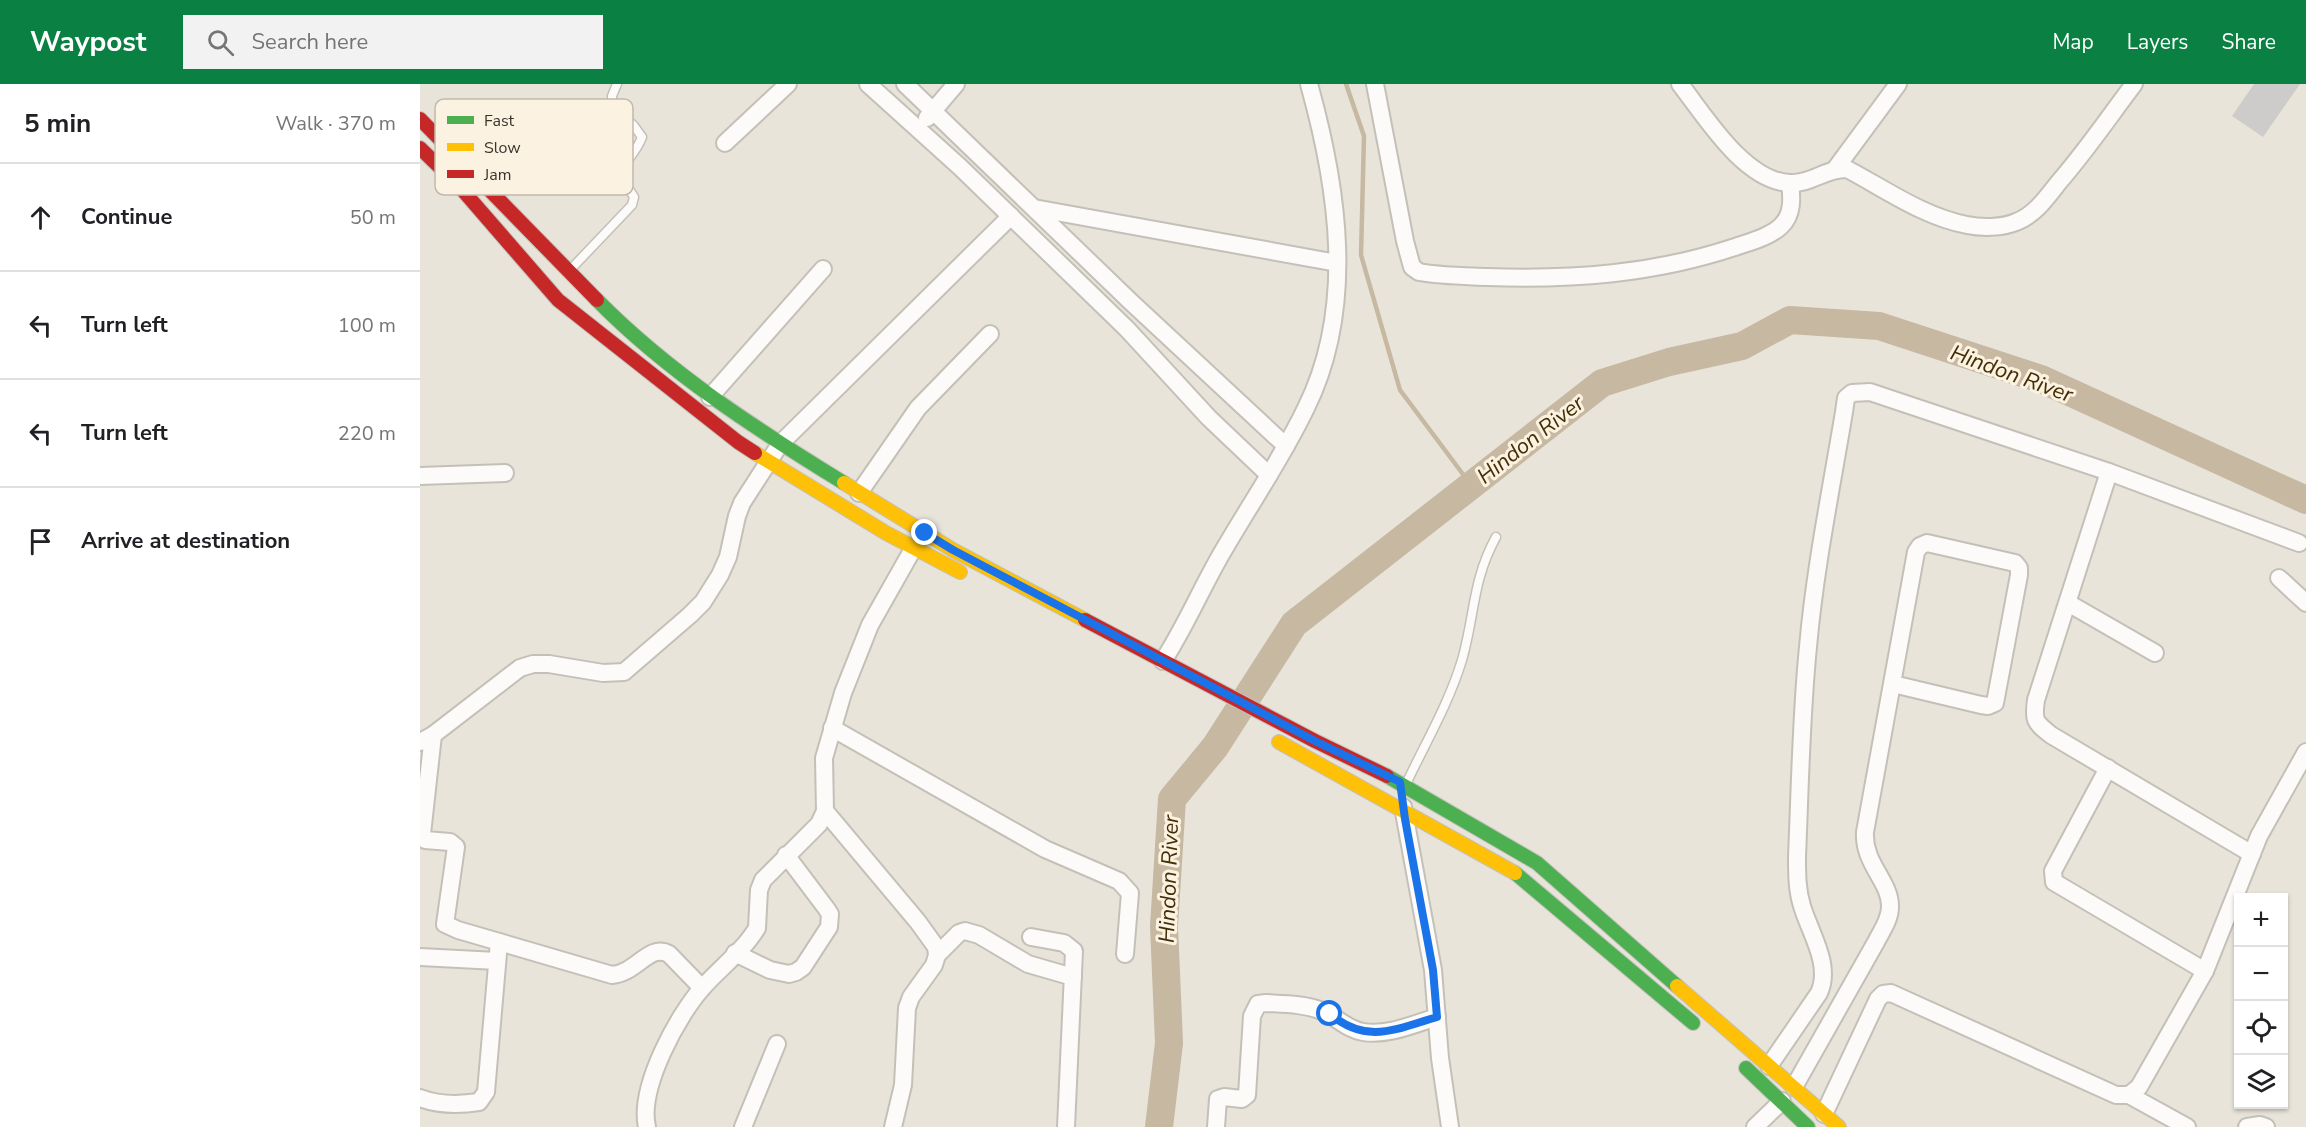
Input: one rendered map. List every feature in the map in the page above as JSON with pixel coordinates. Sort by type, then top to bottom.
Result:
[{"type":"main road","points":[[420,119],[435,134]]},
{"type":"main road","points":[[420,148],[435,163]]},
{"type":"main road","points":[[467,195],[558,300],[738,442],[913,549],[970,578],[976,563]]},
{"type":"main road","points":[[494,195],[615,318],[710,397],[780,444],[976,563],[1315,741],[1403,783],[1537,863],[1839,1127]]},
{"type":"main road","points":[[1265,735],[1520,876],[1700,1029]]},
{"type":"main road","points":[[1445,834],[1457,816]]},
{"type":"main road","points":[[1736,1060],[1808,1127]]},
{"type":"street","points":[[725,143],[788,84]]},
{"type":"street","points":[[868,84],[925,120],[1033,208],[1131,302],[1278,461]]},
{"type":"street","points":[[905,84],[925,120],[1011,216],[1126,329],[1209,418],[1278,461]]},
{"type":"street","points":[[925,120],[956,84]]},
{"type":"street","points":[[1166,663],[1224,549],[1278,461],[1307,407],[1326,356],[1338,286],[1335,214],[1330,165],[1309,84]]},
{"type":"street","points":[[1375,84],[1405,241],[1412,267],[1419,272],[1525,278],[1594,276],[1629,273],[1710,256],[1751,241],[1781,226],[1789,213],[1792,199],[1790,183]]},
{"type":"street","points":[[1680,84],[1724,141],[1754,170],[1772,180],[1790,183],[1815,180],[1836,168],[1898,84]]},
{"type":"street","points":[[1836,168],[1847,169],[1947,220],[1968,225],[1998,226],[2016,222],[2036,210],[2083,154],[2134,84]]},
{"type":"street","points":[[1033,208],[1337,263]]},
{"type":"street","points":[[702,988],[669,954],[663,951],[651,953],[623,974],[612,975],[458,930],[445,924],[456,847],[450,842],[425,840],[422,834],[427,738],[520,668],[533,664],[549,664],[614,674],[632,667],[690,615],[712,588],[728,557],[742,503],[780,444],[1011,216]]},
{"type":"street","points":[[710,397],[823,268]]},
{"type":"street","points":[[859,494],[918,408],[990,334]]},
{"type":"street","points":[[1769,1066],[1824,983],[1823,965],[1801,905],[1797,879],[1799,790],[1809,632],[1846,399],[1852,393],[1870,392],[2109,472],[2299,543]]},
{"type":"street","points":[[2109,472],[2036,700],[2033,716],[2037,723],[2051,735],[2252,854]]},
{"type":"street","points":[[420,476],[505,473]]},
{"type":"street","points":[[1794,1087],[1888,919],[1890,906],[1887,890],[1870,862],[1864,840],[1916,552],[1920,546],[1927,543],[2015,562],[2019,568],[2019,575],[1995,703],[1988,706],[1981,705],[1893,684]]},
{"type":"street","points":[[647,1127],[645,1113],[647,1096],[669,1039],[702,988],[757,928],[759,890],[763,880],[819,824],[825,811],[824,758],[832,728],[857,655],[870,625],[913,549]]},
{"type":"street","points":[[2279,578],[2306,603]]},
{"type":"street","points":[[2068,603],[2155,653]]},
{"type":"street","points":[[832,728],[1045,849],[1119,881],[1130,893],[1125,954]]},
{"type":"street","points":[[2129,1095],[2139,1087],[2205,971],[2259,836],[2306,752]]},
{"type":"street","points":[[2108,768],[2053,871],[2054,882],[2205,971]]},
{"type":"street","points":[[1403,783],[1403,810],[1433,970],[1440,1058],[1450,1127]]},
{"type":"street","points":[[825,811],[918,922],[936,947],[937,955],[934,965],[911,997],[907,1008],[903,1085],[893,1127]]},
{"type":"street","points":[[735,953],[780,973],[796,972],[803,967],[830,927],[830,914],[786,855]]},
{"type":"street","points":[[937,955],[959,933],[965,931],[971,932],[1028,964],[1073,977]]},
{"type":"street","points":[[1031,937],[1064,943],[1074,951],[1066,1127]]},
{"type":"street","points":[[420,1098],[433,1102],[467,1104],[478,1102],[483,1097],[487,1082],[499,942]]},
{"type":"street","points":[[420,957],[497,961]]},
{"type":"street","points":[[1824,1114],[1878,999],[1883,994],[1891,993],[2116,1095],[2129,1095],[2187,1127]]},
{"type":"street","points":[[1216,1127],[1218,1099],[1224,1097],[1242,1099],[1247,1095],[1252,1016],[1258,1004],[1320,1010],[1330,1014],[1343,1025],[1364,1032],[1393,1030],[1437,1017]]},
{"type":"street","points":[[743,1127],[777,1044]]},
{"type":"street","points":[[1755,1127],[1782,1101]]},
{"type":"street","points":[[2247,1127],[2260,1125],[2266,1127]]},
{"type":"lane","points":[[612,99],[617,84]]},
{"type":"lane","points":[[633,125],[642,137],[633,151]]},
{"type":"lane","points":[[569,271],[632,205],[633,195]]},
{"type":"lane","points":[[1403,783],[1442,710],[1459,669],[1469,632],[1480,572],[1496,537]]},
{"type":"building","points":[[2254,84],[2300,84],[2263,137],[2232,116]]},
{"type":"waterway","points":[[1346,84],[1364,136],[1361,255],[1400,390],[1471,485]]},
{"type":"waterway","name":"Hindon River","points":[[1159,1127],[1169,1043],[1164,926],[1172,799],[1215,747],[1294,624],[1602,383],[1669,362],[1742,346],[1790,320],[1879,326],[2041,379],[2306,500]]},
{"type":"traffic: fast","points":[[597,300],[654,352],[714,399],[844,483]]},
{"type":"traffic: fast","points":[[1387,776],[1537,863],[1677,986]]},
{"type":"traffic: fast","points":[[1515,873],[1693,1023]]},
{"type":"traffic: fast","points":[[1746,1068],[1808,1127]]},
{"type":"traffic: slow","points":[[755,453],[886,533],[960,572]]},
{"type":"traffic: slow","points":[[844,483],[953,550],[1085,620]]},
{"type":"traffic: slow","points":[[1279,742],[1515,873]]},
{"type":"traffic: slow","points":[[1677,986],[1839,1127]]},
{"type":"traffic: jam","points":[[420,119],[435,134]]},
{"type":"traffic: jam","points":[[420,148],[435,163]]},
{"type":"traffic: jam","points":[[467,195],[558,300],[755,453]]},
{"type":"traffic: jam","points":[[494,195],[597,300]]},
{"type":"traffic: jam","points":[[1085,620],[1315,741],[1387,776]]},
{"type":"route","points":[[925,533],[953,550],[1315,741],[1400,782],[1433,970],[1437,1017],[1375,1033],[1343,1025],[1330,1014]]}]
